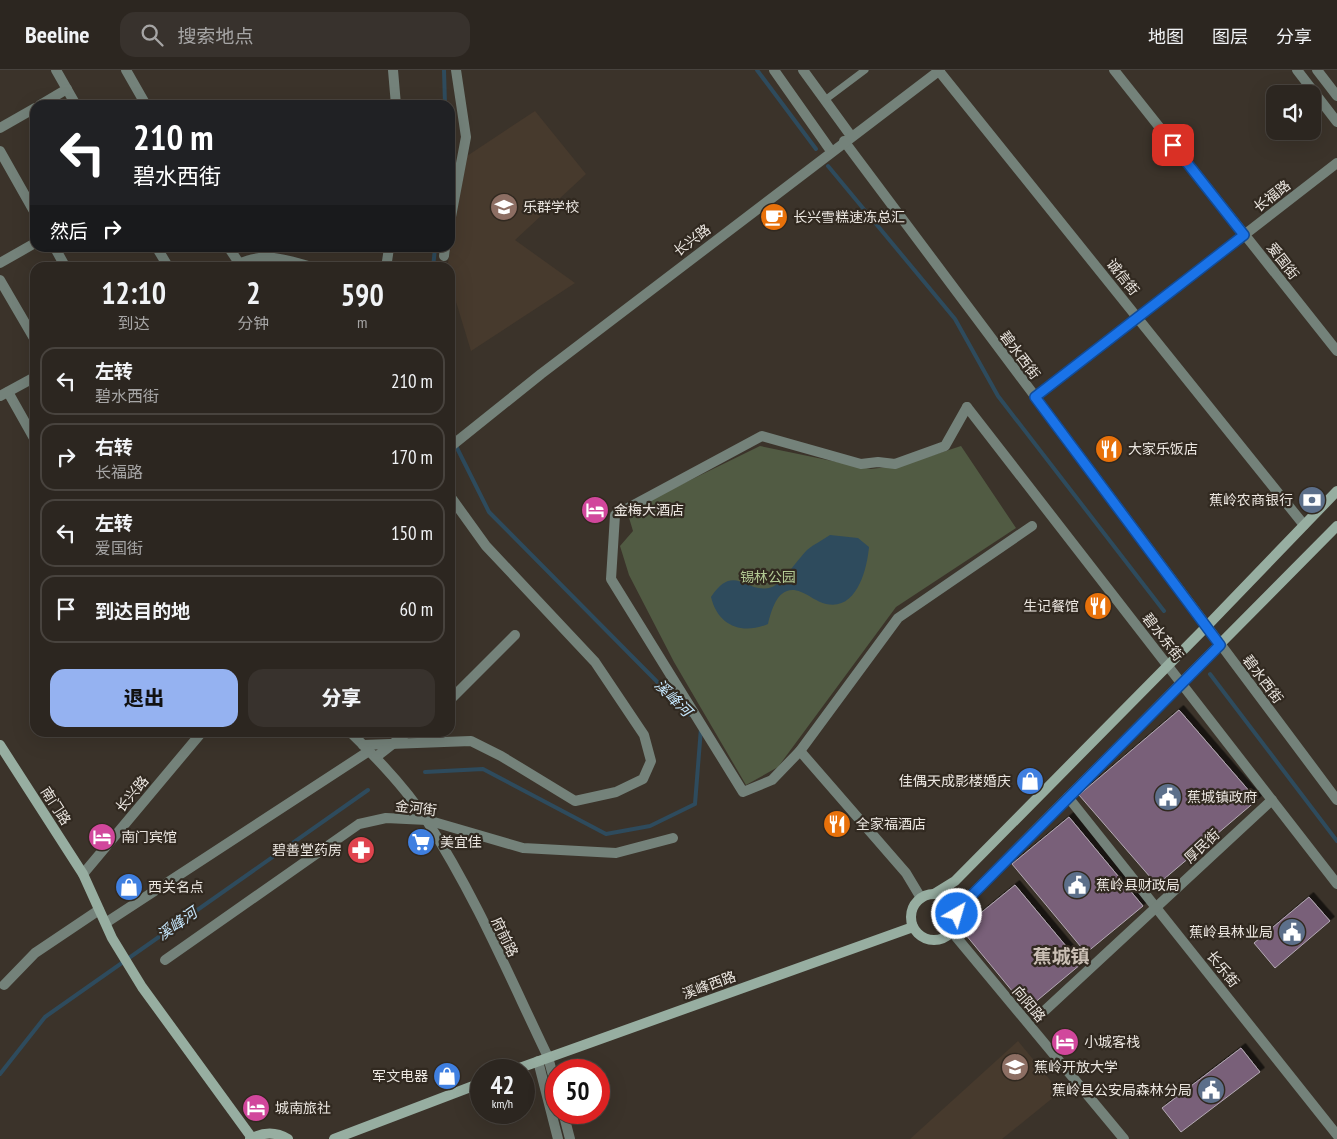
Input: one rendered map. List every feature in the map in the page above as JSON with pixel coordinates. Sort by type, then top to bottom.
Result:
[{"type":"main road","points":[[934,894],[940,895],[952,902],[957,914],[957,920],[952,932],[941,939],[928,940],[917,933],[913,927],[911,914],[921,898],[934,894],[955,881],[1206,627],[1337,491]]},
{"type":"main road","points":[[957,914],[972,895],[1337,526]]},
{"type":"main road","name":"南门路","points":[[0,744],[83,874],[99,910],[107,922],[112,938],[142,987],[251,1138]]},
{"type":"main road","name":"溪峰西路","points":[[535,1062],[913,927]]},
{"type":"main road","points":[[334,1139],[470,1087]]},
{"type":"main road","points":[[251,1138],[267,1133],[275,1133],[288,1139]]},
{"type":"street","points":[[56,70],[73,100]]},
{"type":"street","points":[[126,70],[143,100]]},
{"type":"street","points":[[393,70],[396,100]]},
{"type":"street","points":[[455,196],[466,138],[456,70]]},
{"type":"street","points":[[774,70],[831,151]]},
{"type":"street","name":"长兴路","points":[[455,443],[541,374],[848,138],[940,70]]},
{"type":"street","name":"诚信街","points":[[940,70],[1304,525]]},
{"type":"street","name":"爱国街","points":[[1114,70],[1337,351]]},
{"type":"street","points":[[1297,70],[1337,122]]},
{"type":"street","points":[[1317,70],[1337,96]]},
{"type":"street","name":"碧水西街","points":[[807,71],[848,138],[1035,397],[1337,800]]},
{"type":"street","points":[[48,100],[67,89]]},
{"type":"street","points":[[0,128],[30,111]]},
{"type":"street","points":[[0,151],[30,204]]},
{"type":"street","name":"长福路","points":[[1035,397],[1337,163]]},
{"type":"street","points":[[0,263],[30,246]]},
{"type":"street","points":[[247,262],[263,257],[276,256],[296,262]]},
{"type":"street","points":[[0,280],[30,331]]},
{"type":"street","points":[[30,380],[4,394],[30,433]]},
{"type":"street","name":"碧水东街","points":[[800,751],[772,780],[743,792],[611,579],[615,515],[762,436],[861,464],[878,462],[895,464],[944,446],[967,407],[1337,884]]},
{"type":"street","points":[[369,751],[392,743],[470,741],[501,756],[575,801],[616,792],[643,779],[652,761],[644,735],[596,662],[486,546],[455,503]]},
{"type":"street","points":[[921,898],[906,872],[800,751],[898,618],[1032,526]]},
{"type":"street","points":[[455,695],[515,635]]},
{"type":"street","name":"长兴路","points":[[83,874],[198,737]]},
{"type":"street","points":[[355,737],[369,751]]},
{"type":"street","points":[[107,922],[369,751],[392,743],[401,737]]},
{"type":"street","name":"府前路","points":[[369,751],[385,766],[427,820],[467,892],[548,1057]]},
{"type":"street","name":"长乐街","points":[[1068,797],[1337,1135]]},
{"type":"street","name":"厚民街","points":[[1041,1014],[1272,800]]},
{"type":"street","name":"金河街","points":[[165,960],[359,824],[386,818],[427,820],[523,848],[616,853],[673,838]]},
{"type":"street","points":[[4,984],[35,953],[99,910]]},
{"type":"street","name":"向阳路","points":[[952,932],[1124,1139]]},
{"type":"street","points":[[538,1061],[558,1139]]},
{"type":"street","points":[[566,1124],[570,1139]]},
{"type":"lane","points":[[826,100],[865,70]]},
{"type":"shaded area","name":"乐群学校","points":[[535,111],[586,174],[515,240],[575,283],[471,351],[455,298],[455,262],[448,262],[450,252],[455,252],[455,223],[467,156]]},
{"type":"shaded area","name":"蕉岭开放大学","points":[[1018,1041],[1060,1092],[1002,1139],[910,1139]]},
{"type":"green space","name":"锡林公园","points":[[760,446],[871,469],[903,465],[961,446],[1016,528],[896,607],[778,767],[746,785],[674,662],[629,575],[620,546],[633,531],[627,511]]},
{"type":"water","points":[[830,535],[858,538],[869,547],[863,577],[853,595],[846,601],[837,604],[826,604],[793,590],[782,594],[774,604],[768,624],[758,627],[740,628],[732,626],[719,615],[711,597],[719,587],[734,580],[763,589],[772,587],[785,576],[807,550]]},
{"type":"building","name":"蕉城镇政府","points":[[1179,710],[1257,800],[1157,885],[1079,795]]},
{"type":"building","name":"蕉岭县财政局","points":[[1069,817],[1143,906],[1086,953],[1012,864]]},
{"type":"building","points":[[1015,885],[1081,964],[1027,1009],[961,929]]},
{"type":"building","name":"蕉岭县林业局","points":[[1309,897],[1330,921],[1275,968],[1254,943]]},
{"type":"building","name":"蕉岭县公安局森林分局","points":[[1241,1048],[1260,1072],[1181,1132],[1162,1108]]},
{"type":"waterway","name":"溪峰河","points":[[444,70],[445,100]]},
{"type":"waterway","points":[[757,70],[816,149]]},
{"type":"waterway","points":[[828,166],[955,319],[998,396],[1164,611]]},
{"type":"waterway","name":"溪峰河","points":[[434,262],[435,252]]},
{"type":"waterway","name":"溪峰河","points":[[455,444],[489,512],[690,715]]},
{"type":"waterway","points":[[1210,674],[1337,841]]},
{"type":"waterway","name":"溪峰河","points":[[425,772],[483,769],[606,834],[650,826],[695,804],[701,728]]},
{"type":"waterway","name":"溪峰河","points":[[0,1074],[45,1017],[368,790]]},
{"type":"place","name":"乐群学校","points":[[504,207]]},
{"type":"place","name":"长兴雪糕速冻总汇","points":[[774,217]]},
{"type":"place","name":"大家乐饭店","points":[[1109,449]]},
{"type":"place","name":"蕉岭农商银行","points":[[1312,500]]},
{"type":"place","name":"金梅大酒店","points":[[595,510]]},
{"type":"place","name":"生记餐馆","points":[[1098,606]]},
{"type":"place","name":"佳偶天成影楼婚庆","points":[[1030,781]]},
{"type":"place","name":"蕉城镇政府","points":[[1168,797]]},
{"type":"place","name":"全家福酒店","points":[[837,824]]},
{"type":"place","name":"南门宾馆","points":[[102,837]]},
{"type":"place","name":"美宜佳","points":[[421,842]]},
{"type":"place","name":"碧善堂药房","points":[[361,850]]},
{"type":"place","name":"蕉岭县财政局","points":[[1077,885]]},
{"type":"place","name":"西关名点","points":[[129,887]]},
{"type":"place","name":"蕉岭县林业局","points":[[1292,932]]},
{"type":"place","name":"小城客栈","points":[[1065,1042]]},
{"type":"place","name":"蕉岭开放大学","points":[[1015,1067]]},
{"type":"place","name":"军文电器","points":[[447,1076]]},
{"type":"place","name":"蕉岭县公安局森林分局","points":[[1211,1090]]},
{"type":"place","name":"城南旅社","points":[[256,1108]]},
{"type":"district","name":"蕉城镇","points":[[1061,956]]},
{"type":"route","points":[[957,914],[972,895],[1220,645],[1035,397],[1244,235],[1173,145]]}]
